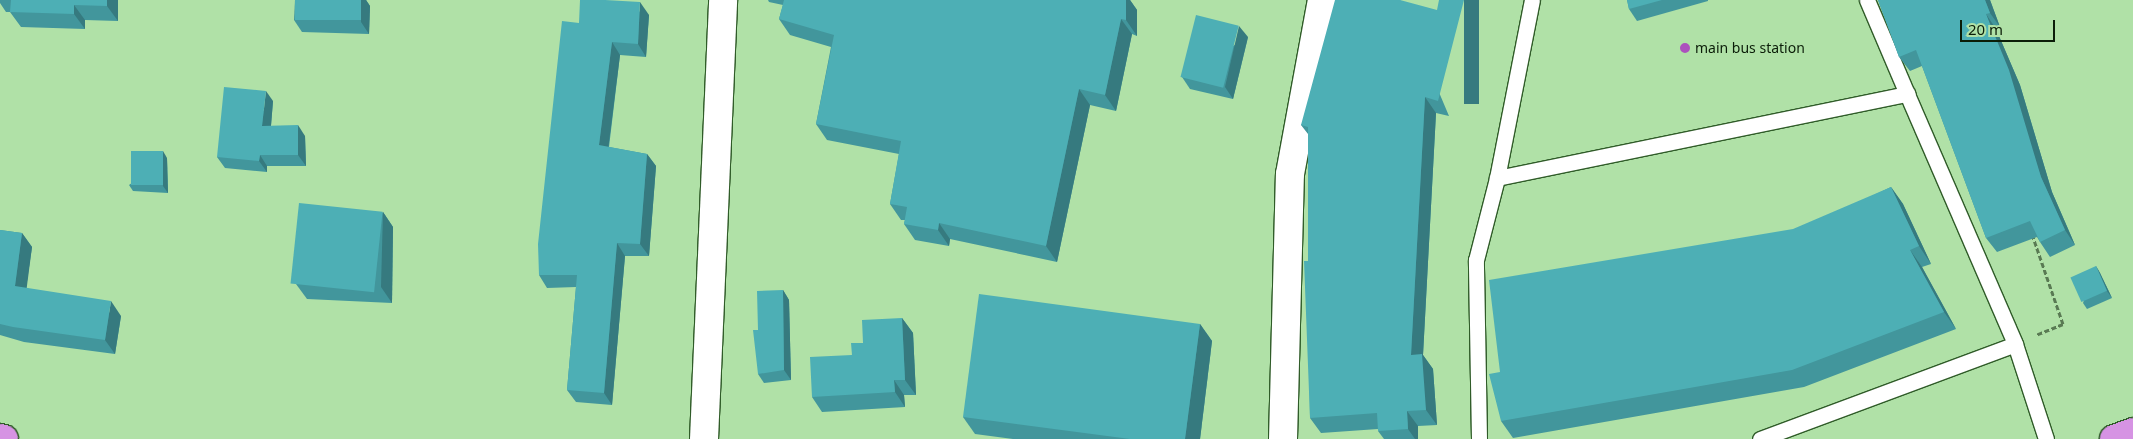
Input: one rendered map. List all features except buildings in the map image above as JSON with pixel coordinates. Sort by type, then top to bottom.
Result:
[{"type":"highway","points":[[2114,439],[2133,432]]},
{"type":"highway","points":[[0,438],[4,439]]},
{"type":"street","points":[[704,439],[723,0]]},
{"type":"street","points":[[1283,439],[1290,174],[1322,0]]},
{"type":"lane","points":[[1479,439],[1476,260],[1497,178],[1532,0]]},
{"type":"lane","points":[[1867,0],[2015,344],[2046,439]]},
{"type":"lane","points":[[1497,178],[1907,94]]},
{"type":"lane","points":[[1760,439],[2015,344]]},
{"type":"path","points":[[2015,344],[2063,324],[2031,231]]},
{"type":"place","name":"main bus station","points":[[1685,48]]}]
